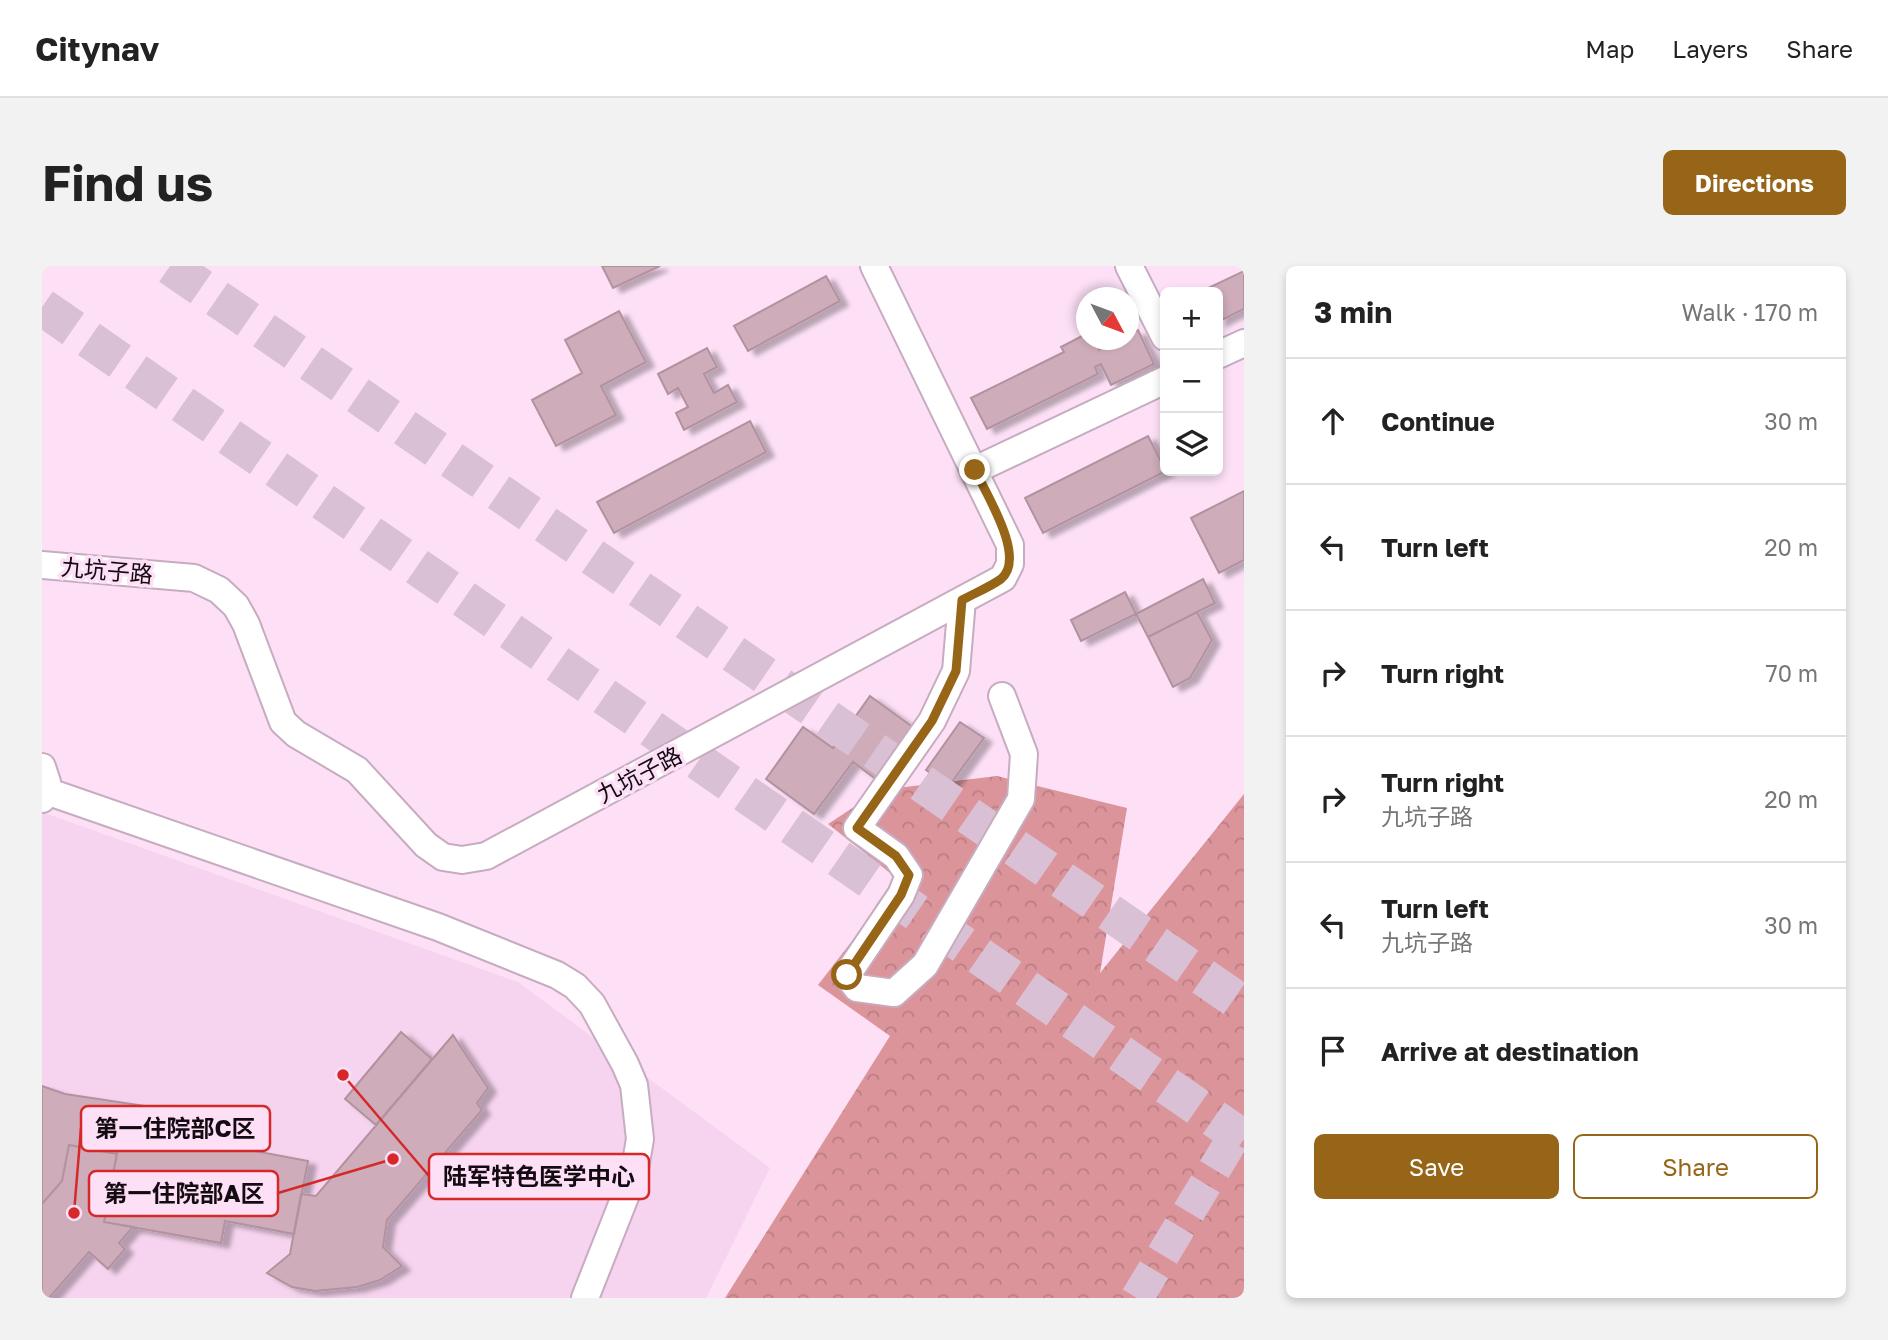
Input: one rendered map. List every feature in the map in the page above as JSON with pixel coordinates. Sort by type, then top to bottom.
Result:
[{"type":"street","name":"九坑子路","points":[[42,565],[194,578],[219,590],[236,606],[246,624],[283,722],[296,734],[357,770],[426,845],[443,856],[462,860],[486,856],[1003,578],[1010,564],[1010,545],[874,266]]},
{"type":"street","points":[[1129,266],[1160,327]]},
{"type":"street","points":[[1223,353],[1244,343]]},
{"type":"street","points":[[975,470],[1160,382]]},
{"type":"street","points":[[962,600],[956,671],[932,721],[857,828],[896,856],[909,875],[901,895],[847,975],[857,988],[894,993],[925,965],[1021,799],[1024,754],[1002,695]]},
{"type":"street","points":[[43,786],[438,927],[538,967],[575,986],[592,1004],[634,1085],[640,1139],[634,1174],[584,1298]]},
{"type":"shaded area","points":[[42,812],[518,982],[770,1168],[706,1298],[42,1298]]},
{"type":"green space","points":[[997,776],[1127,808],[1100,973],[1244,794],[1244,1298],[725,1298],[890,1036],[818,985],[899,880],[828,824],[880,790]]},
{"type":"building","points":[[602,266],[660,266],[613,288]]},
{"type":"building","points":[[1244,271],[1244,309],[1223,320],[1223,287],[1210,287]]},
{"type":"building","points":[[826,276],[840,301],[748,351],[734,326]]},
{"type":"building","points":[[619,311],[646,362],[601,386],[616,415],[556,446],[532,400],[582,373],[565,340]]},
{"type":"building","points":[[1139,332],[1154,364],[1111,385],[1101,364],[1095,367],[1098,374],[987,429],[971,398],[1064,352],[1061,347],[1076,339],[1076,350],[1139,350]]},
{"type":"building","points":[[707,348],[717,367],[704,374],[714,393],[728,385],[737,402],[684,430],[676,413],[688,407],[678,388],[668,394],[658,374]]},
{"type":"building","points":[[750,421],[766,452],[614,533],[597,502]]},
{"type":"building","points":[[1148,436],[1160,459],[1160,474],[1043,533],[1025,498]]},
{"type":"building","points":[[1244,491],[1244,560],[1219,573],[1191,518]]},
{"type":"building","points":[[1203,579],[1215,603],[1148,637],[1136,614]]},
{"type":"building","points":[[1125,592],[1136,614],[1081,641],[1071,620]]},
{"type":"building","points":[[1197,612],[1212,640],[1190,678],[1173,687],[1148,637]]},
{"type":"building","points":[[870,696],[914,728],[877,780],[853,762],[814,814],[766,779],[803,727],[833,748]]},
{"type":"building","points":[[960,722],[984,738],[949,786],[926,770]]},
{"type":"building","points":[[401,1032],[432,1059],[376,1125],[345,1099]]},
{"type":"building","points":[[453,1035],[488,1088],[477,1103],[482,1110],[387,1220],[383,1247],[402,1266],[380,1280],[357,1287],[315,1291],[292,1287],[267,1273],[290,1254],[301,1194],[316,1196]]},
{"type":"building","points":[[42,1086],[65,1094],[192,1113],[187,1138],[122,1126],[117,1154],[69,1145],[62,1181],[42,1204]]},
{"type":"building","points":[[122,1126],[308,1161],[294,1234],[225,1221],[221,1243],[104,1222]]},
{"type":"building","points":[[69,1145],[117,1154],[104,1222],[133,1227],[119,1243],[125,1249],[108,1269],[89,1252],[49,1298],[42,1298],[42,1204],[62,1181]]},
{"type":"tunnel","points":[[170,266],[1244,1005]]},
{"type":"tunnel","points":[[42,307],[1244,1139]]},
{"type":"tunnel","points":[[1137,1298],[1244,1120]]},
{"type":"place","name":"陆军特色医学中心","points":[[343,1075]]},
{"type":"place","name":"第一住院部A区","points":[[393,1159]]},
{"type":"place","name":"第一住院部C区","points":[[74,1213]]},
{"type":"route","points":[[847,975],[901,895],[909,875],[896,856],[857,828],[932,721],[956,671],[962,600],[1003,578],[1010,564],[1010,545],[975,470]]}]
